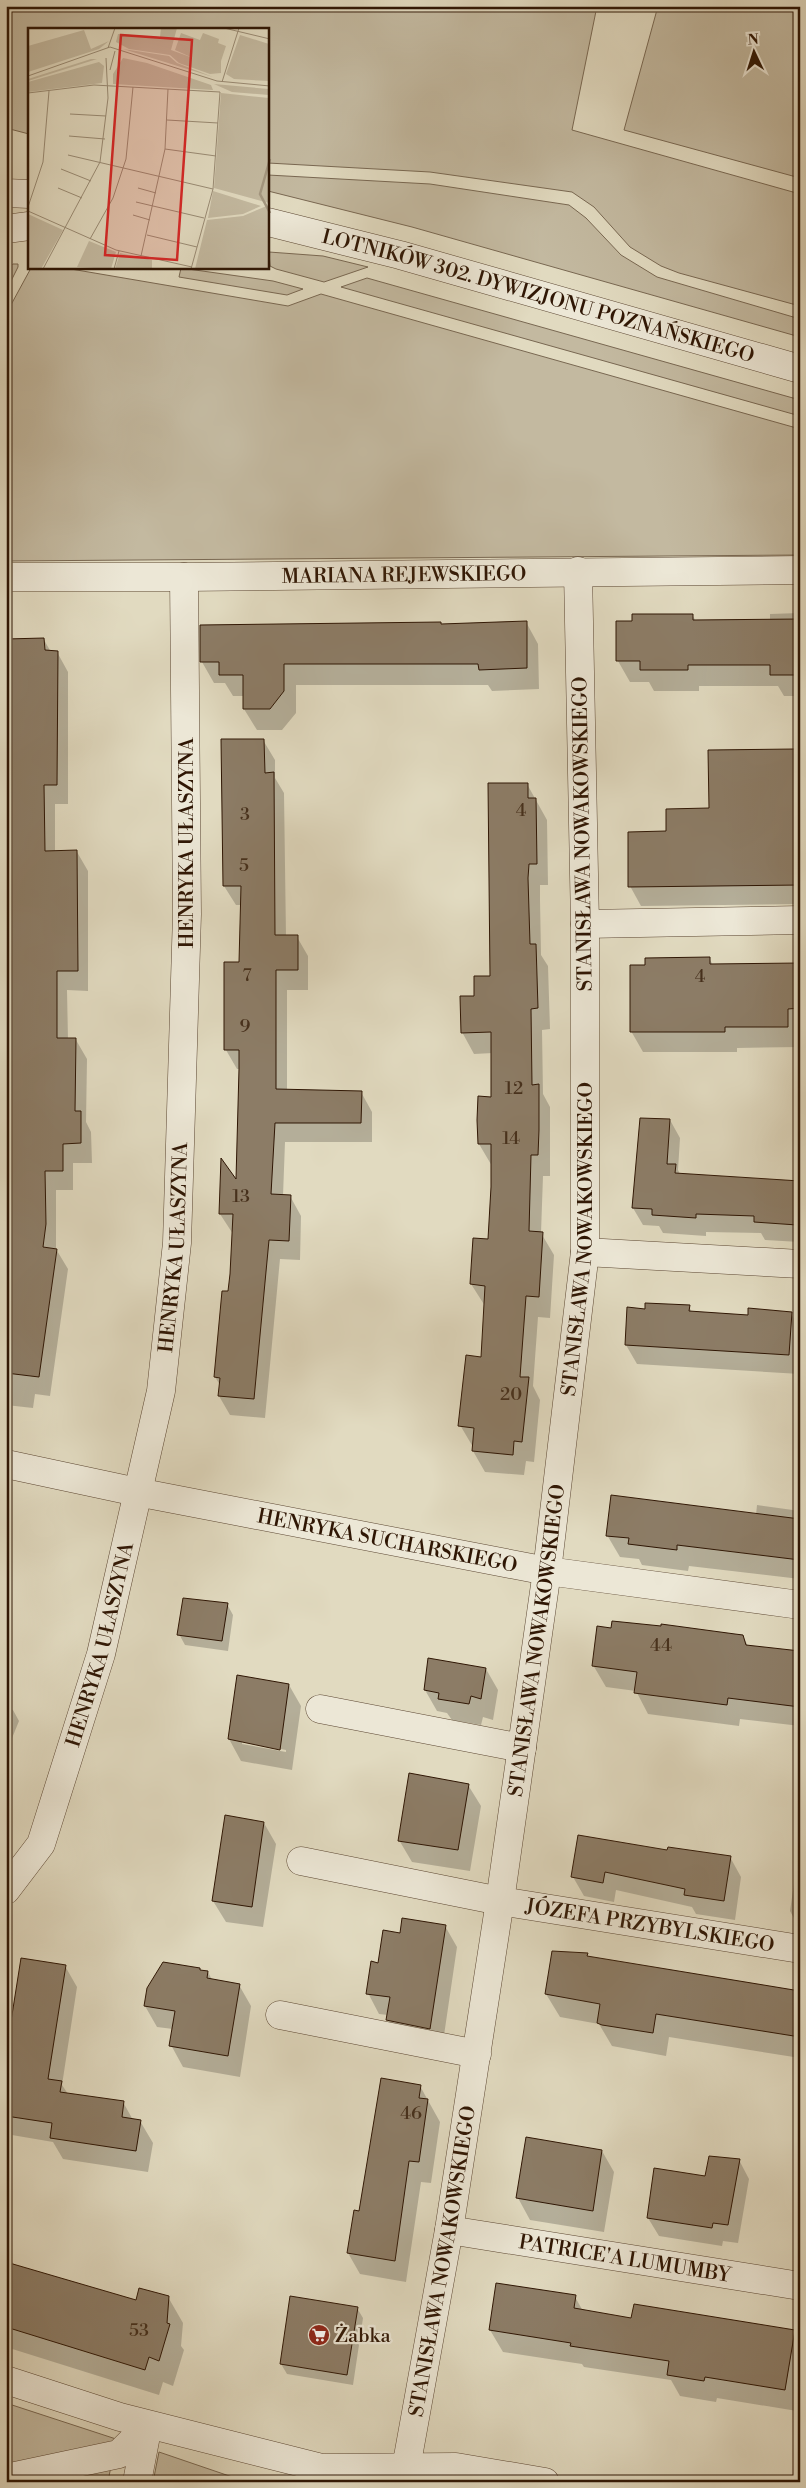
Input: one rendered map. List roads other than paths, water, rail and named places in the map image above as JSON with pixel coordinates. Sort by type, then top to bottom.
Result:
[{"type":"street","points":[[6,193],[28,194]]},
{"type":"street","name":"LOTNIKÓW 302. DYWIZJONU POZNAŃSKIEGO","points":[[271,224],[391,253],[800,369]]},
{"type":"street","points":[[6,228],[28,226]]},
{"type":"street","name":"MARIANA REJEWSKIEGO","points":[[6,577],[184,577],[800,570]]},
{"type":"street","name":"STANISŁAWA NOWAKOWSKIEGO","points":[[406,2468],[449,2230],[500,1901],[548,1571],[585,1252],[586,924],[578,572]]},
{"type":"street","name":"HENRYKA UŁASZYNA","points":[[6,1890],[41,1844],[101,1654],[161,1391],[178,1243],[187,914],[184,577]]},
{"type":"street","points":[[586,924],[800,920]]},
{"type":"street","points":[[585,1252],[800,1264]]},
{"type":"street","name":"HENRYKA SUCHARSKIEGO","points":[[6,1464],[137,1492],[548,1571],[800,1605]]},
{"type":"street","points":[[320,1709],[522,1748]]},
{"type":"street","points":[[301,1861],[500,1901]]},
{"type":"street","name":"JÓZEFA PRZYBYLSKIEGO","points":[[500,1901],[800,1949]]},
{"type":"street","points":[[280,2015],[477,2054]]},
{"type":"street","name":"PATRICE'A LUMUMBY","points":[[449,2230],[800,2286]]},
{"type":"street","points":[[6,2380],[148,2424],[322,2468],[456,2467],[545,2482]]},
{"type":"street","points":[[6,2478],[119,2454],[148,2424]]},
{"type":"street","points":[[137,2482],[148,2424]]},
{"type":"place","name":"Żabka","points":[[319,2335]]}]
